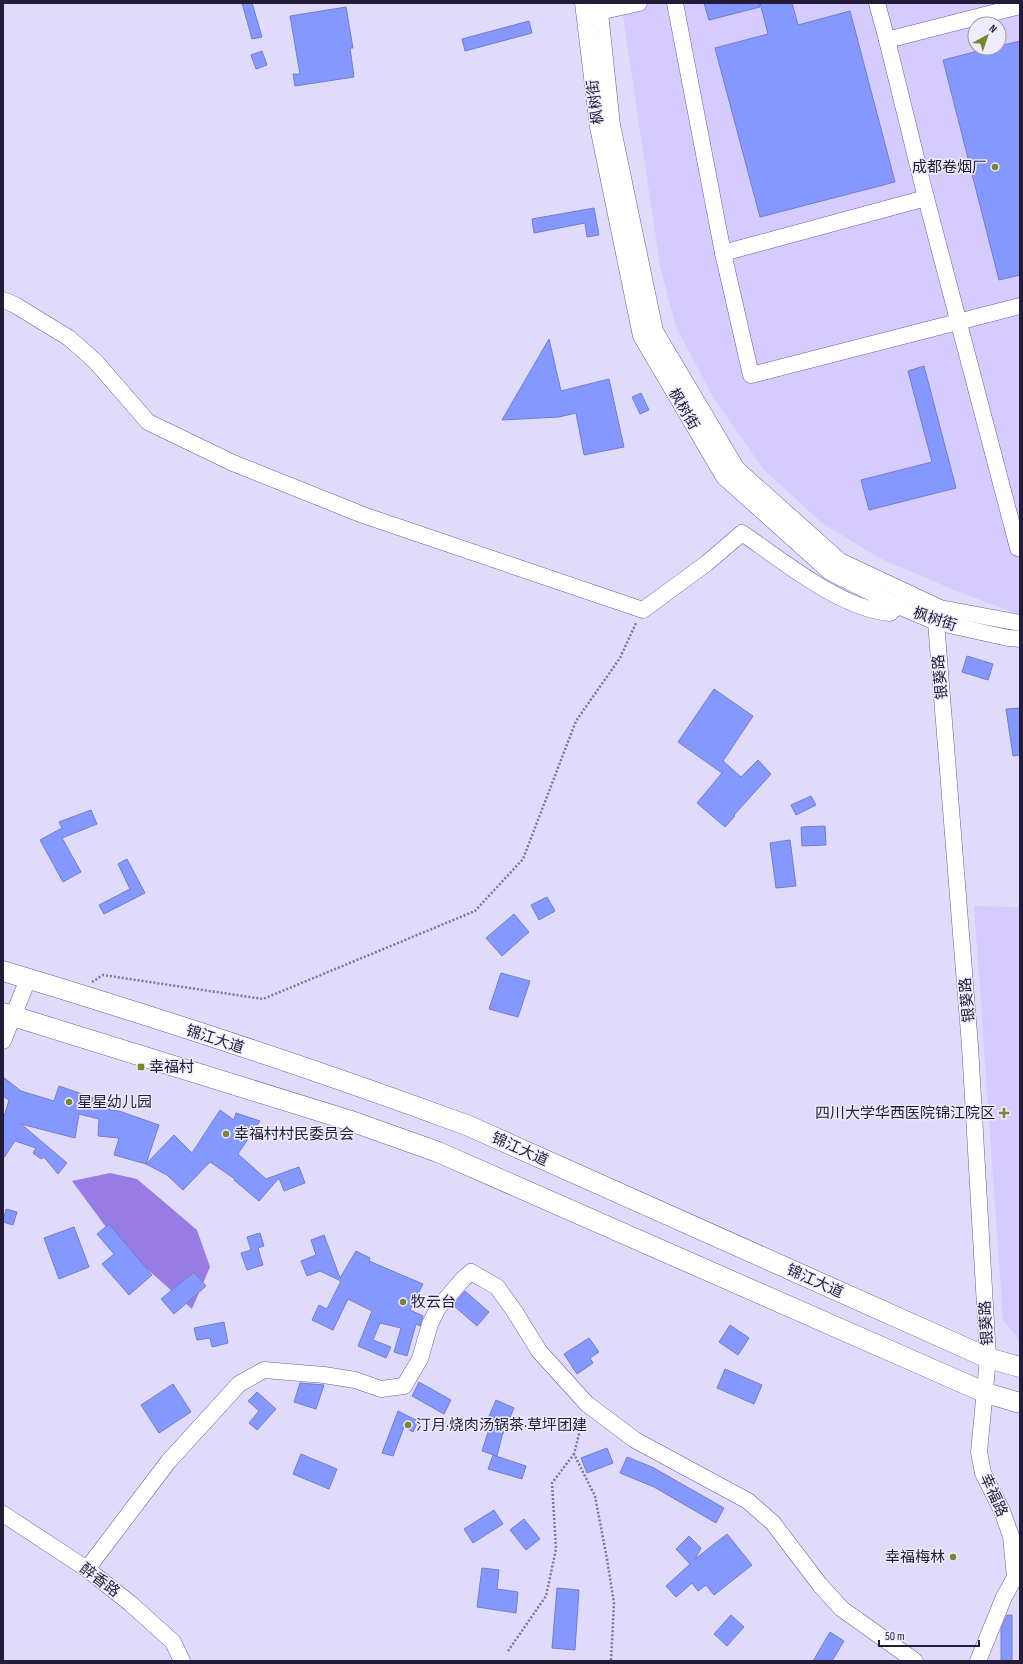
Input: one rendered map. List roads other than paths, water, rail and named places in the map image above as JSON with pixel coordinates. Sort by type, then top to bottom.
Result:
[{"type":"main road","name":"锦江大道","points":[[3,971],[77,993],[398,1100],[469,1126],[988,1358],[1020,1367]]},
{"type":"main road","points":[[8,1014],[348,1120],[438,1152],[986,1393],[1020,1403]]},
{"type":"street","points":[[592,8],[639,3]]},
{"type":"street","points":[[675,3],[723,253],[751,375],[1020,306]]},
{"type":"street","points":[[877,3],[958,322],[1018,548],[1020,548]]},
{"type":"street","points":[[887,40],[1020,6]]},
{"type":"street","name":"枫树街","points":[[592,8],[612,125],[655,331],[737,469],[840,561],[906,592],[938,615],[1020,623]]},
{"type":"street","name":"枫树街","points":[[592,8],[598,127],[641,336],[724,477],[830,572],[898,606],[938,615],[1008,638],[1020,639]]},
{"type":"street","points":[[723,253],[926,198]]},
{"type":"street","points":[[3,300],[15,305],[69,338],[96,362],[148,422],[233,463],[363,515],[642,610],[707,563],[742,533],[829,592],[878,612],[890,613],[898,606],[906,592]]},
{"type":"street","name":"银葵路","points":[[938,615],[970,1046],[988,1358],[986,1393]]},
{"type":"street","points":[[3,1041],[8,1014],[28,978]]},
{"type":"street","points":[[87,1569],[168,1462],[239,1384],[264,1370],[324,1375],[355,1380],[381,1389],[404,1386],[420,1359],[430,1324],[438,1308],[471,1272],[497,1287],[516,1312],[539,1351],[587,1404],[635,1440],[748,1501],[773,1523],[820,1585],[842,1609],[915,1661]]},
{"type":"street","name":"幸福路","points":[[978,1661],[1004,1597],[1018,1575],[1011,1536],[1002,1511],[983,1473],[979,1452],[980,1429],[986,1393]]},
{"type":"street","name":"醉香路","points":[[3,1514],[87,1569],[131,1604],[173,1642],[182,1661]]},
{"type":"place","name":"成都卷烟厂","points":[[995,167]]},
{"type":"place","name":"幸福村","points":[[141,1067]]},
{"type":"place","name":"星星幼儿园","points":[[69,1102]]},
{"type":"place","name":"四川大学华西医院锦江院区","points":[[1004,1113]]},
{"type":"place","name":"幸福村村民委员会","points":[[226,1134]]},
{"type":"place","name":"牧云台","points":[[403,1302]]},
{"type":"place","name":"汀月·烧肉汤锅茶·草坪团建","points":[[408,1425]]},
{"type":"place","name":"幸福梅林","points":[[953,1557]]}]
